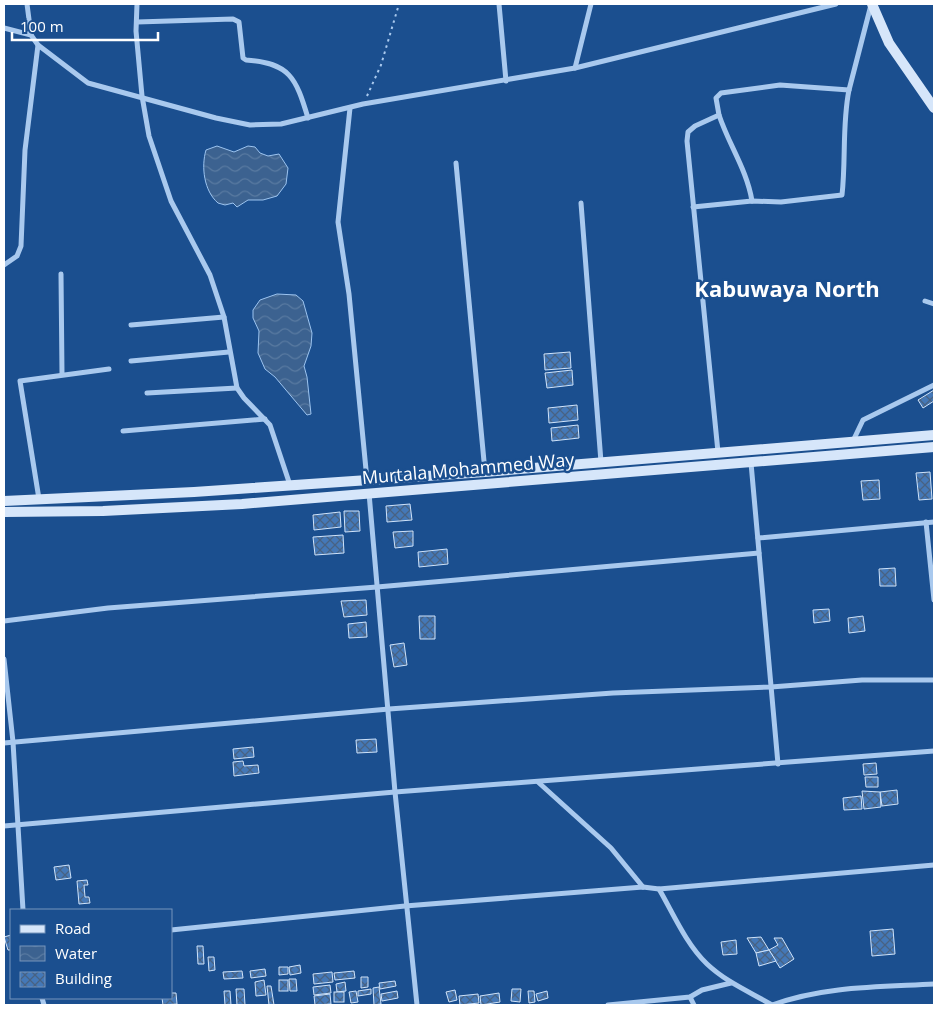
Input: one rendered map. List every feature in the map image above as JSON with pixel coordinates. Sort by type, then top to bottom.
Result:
[{"type":"main road","points":[[871,4],[889,42],[934,108]]},
{"type":"main road","name":"Murtala Mohammed Way","points":[[4,501],[290,486],[852,443],[934,435]]},
{"type":"main road","name":"Murtala Mohammed Way","points":[[4,512],[183,508],[934,447]]},
{"type":"street","points":[[27,4],[31,36],[38,45],[88,83],[142,96],[216,118],[250,125],[281,124],[363,104],[575,68],[836,4]]},
{"type":"street","points":[[137,4],[142,96],[149,136],[171,201],[210,275],[224,317],[237,388],[244,398],[265,419],[276,438],[290,486]]},
{"type":"street","points":[[499,4],[506,81]]},
{"type":"street","points":[[575,68],[591,4]]},
{"type":"street","points":[[694,207],[752,201],[781,202],[842,195],[846,160],[845,115],[849,90],[871,4]]},
{"type":"street","points":[[137,22],[233,19],[239,22],[243,58],[274,63],[283,68],[301,96],[308,118]]},
{"type":"street","points":[[4,28],[31,36]]},
{"type":"street","points":[[4,265],[17,256],[21,246],[25,150],[38,45]]},
{"type":"street","points":[[752,201],[748,180],[726,136],[719,115],[716,98],[718,94],[740,88],[780,85],[849,90]]},
{"type":"street","points":[[350,108],[338,222],[350,294],[368,480]]},
{"type":"street","points":[[718,452],[687,141],[688,132],[695,126],[719,115]]},
{"type":"street","points":[[456,163],[485,472]]},
{"type":"street","points":[[581,203],[601,462]]},
{"type":"street","points":[[61,274],[62,374]]},
{"type":"street","points":[[924,301],[934,304]]},
{"type":"street","points":[[131,325],[224,317]]},
{"type":"street","points":[[131,361],[229,352]]},
{"type":"street","points":[[40,500],[20,381],[109,369]]},
{"type":"street","points":[[852,443],[863,420],[934,385]]},
{"type":"street","points":[[147,393],[237,388]]},
{"type":"street","points":[[123,431],[265,419]]},
{"type":"street","points":[[751,463],[778,764]]},
{"type":"street","points":[[369,493],[395,792],[417,1005]]},
{"type":"street","points":[[926,522],[934,600]]},
{"type":"street","points":[[758,538],[934,522]]},
{"type":"street","points":[[4,621],[108,608],[377,587],[759,553]]},
{"type":"street","points":[[4,659],[13,742],[22,909]]},
{"type":"street","points":[[4,743],[389,709],[614,693],[862,680],[934,680]]},
{"type":"street","points":[[4,826],[395,792],[934,751]]},
{"type":"street","points":[[538,782],[611,848],[643,887]]},
{"type":"street","points":[[172,930],[406,906],[643,887],[659,889],[934,865]]},
{"type":"street","points":[[659,889],[697,953],[731,983],[772,1005],[796,996],[822,991],[934,984]]},
{"type":"street","points":[[608,1005],[690,997],[702,990],[731,983]]},
{"type":"street","points":[[690,997],[694,1005]]},
{"type":"path","points":[[363,104],[381,65],[399,4]]},
{"type":"water","points":[[217,146],[234,152],[248,146],[255,147],[260,153],[268,156],[279,154],[288,168],[286,184],[277,196],[263,200],[248,200],[237,207],[233,203],[225,205],[218,203],[210,192],[204,171],[206,150]]},
{"type":"water","points":[[277,294],[296,295],[303,301],[312,333],[311,346],[304,366],[311,414],[307,415],[275,377],[265,369],[258,353],[259,331],[253,318],[253,310],[260,300]]},
{"type":"building","points":[[570,352],[571,368],[545,370],[544,354]]},
{"type":"building","points":[[572,370],[573,385],[547,388],[545,373]]},
{"type":"building","points":[[934,390],[934,401],[923,408],[918,400]]},
{"type":"building","points":[[577,405],[578,420],[549,423],[548,408]]},
{"type":"building","points":[[578,425],[579,438],[552,441],[551,428]]},
{"type":"building","points":[[930,472],[932,499],[919,500],[916,473]]},
{"type":"building","points":[[879,480],[880,499],[863,500],[861,481]]},
{"type":"building","points":[[410,504],[412,520],[387,522],[386,506]]},
{"type":"building","points":[[344,511],[359,511],[360,531],[345,532]]},
{"type":"building","points":[[340,512],[341,527],[314,530],[313,515]]},
{"type":"building","points":[[413,531],[413,546],[395,548],[393,532]]},
{"type":"building","points":[[343,535],[344,553],[315,555],[313,537]]},
{"type":"building","points":[[447,549],[448,564],[419,567],[418,552]]},
{"type":"building","points":[[895,568],[896,586],[880,586],[879,569]]},
{"type":"building","points":[[366,600],[367,615],[344,617],[341,601]]},
{"type":"building","points":[[829,609],[830,621],[814,623],[813,610]]},
{"type":"building","points":[[419,616],[435,616],[435,639],[420,639]]},
{"type":"building","points":[[863,616],[865,631],[849,633],[848,618]]},
{"type":"building","points":[[366,622],[367,637],[349,638],[348,624]]},
{"type":"building","points":[[404,643],[407,665],[394,667],[390,645]]},
{"type":"building","points":[[376,739],[377,752],[357,753],[356,740]]},
{"type":"building","points":[[253,747],[254,757],[234,759],[233,749]]},
{"type":"building","points":[[243,761],[244,766],[258,765],[259,773],[234,776],[233,762]]},
{"type":"building","points":[[876,763],[877,774],[864,775],[863,764]]},
{"type":"building","points":[[865,777],[878,777],[878,787],[866,787]]},
{"type":"building","points":[[897,790],[898,804],[882,806],[880,792]]},
{"type":"building","points":[[862,791],[880,792],[881,807],[864,809]]},
{"type":"building","points":[[861,796],[862,809],[844,810],[843,798]]},
{"type":"building","points":[[69,865],[71,878],[56,880],[54,867]]},
{"type":"building","points":[[87,880],[88,885],[84,885],[85,897],[89,897],[90,903],[79,904],[77,881]]},
{"type":"building","points":[[893,929],[895,954],[872,956],[870,931]]},
{"type":"building","points":[[10,935],[10,950],[8,950],[4,937]]},
{"type":"building","points":[[761,937],[769,950],[756,953],[747,938]]},
{"type":"building","points":[[774,938],[782,938],[794,959],[780,968],[769,950],[778,945]]},
{"type":"building","points":[[736,940],[737,954],[723,955],[721,942]]},
{"type":"building","points":[[197,946],[203,946],[204,964],[198,964]]},
{"type":"building","points":[[769,950],[776,961],[759,966],[756,953]]},
{"type":"building","points":[[208,957],[214,957],[215,970],[209,971]]},
{"type":"building","points":[[300,965],[301,973],[290,975],[289,967]]},
{"type":"building","points":[[279,967],[288,967],[288,974],[279,975]]},
{"type":"building","points":[[265,969],[266,976],[251,978],[250,971]]},
{"type":"building","points":[[242,971],[243,978],[224,979],[223,972]]},
{"type":"building","points":[[354,971],[355,978],[335,980],[334,973]]},
{"type":"building","points":[[332,972],[333,982],[314,984],[313,974]]},
{"type":"building","points":[[361,977],[368,977],[368,987],[361,988]]},
{"type":"building","points":[[289,979],[296,979],[297,991],[290,991]]},
{"type":"building","points":[[264,980],[266,995],[256,996],[255,982]]},
{"type":"building","points":[[279,980],[288,980],[288,991],[279,991]]},
{"type":"building","points":[[395,981],[396,986],[380,989],[379,983]]},
{"type":"building","points":[[345,982],[346,991],[337,992],[336,984]]},
{"type":"building","points":[[330,985],[331,993],[314,995],[313,987]]},
{"type":"building","points":[[267,986],[271,986],[274,1005],[269,1005]]},
{"type":"building","points":[[379,987],[381,1004],[374,1005],[373,988]]},
{"type":"building","points":[[236,989],[244,989],[245,1005],[237,1005]]},
{"type":"building","points":[[371,989],[371,994],[358,996],[358,991]]},
{"type":"building","points":[[512,989],[521,989],[520,1002],[511,1001]]},
{"type":"building","points":[[455,990],[457,1000],[449,1002],[446,992]]},
{"type":"building","points":[[224,991],[230,991],[231,1005],[225,1005]]},
{"type":"building","points":[[356,991],[358,1002],[351,1003],[349,992]]},
{"type":"building","points":[[397,991],[398,998],[382,1001],[381,994]]},
{"type":"building","points":[[528,991],[534,991],[535,1002],[529,1003]]},
{"type":"building","points":[[547,991],[548,998],[538,1001],[536,994]]},
{"type":"building","points":[[334,992],[344,992],[344,1002],[334,1002]]},
{"type":"building","points":[[172,993],[176,993],[177,1004],[163,1005],[162,999],[172,999]]},
{"type":"building","points":[[499,993],[500,1002],[481,1005],[480,996]]},
{"type":"building","points":[[330,994],[331,1004],[315,1005],[314,996]]},
{"type":"building","points":[[478,994],[479,1003],[460,1005],[459,996]]},
{"type":"district","name":"Kabuwaya North","points":[[787,289]]}]
